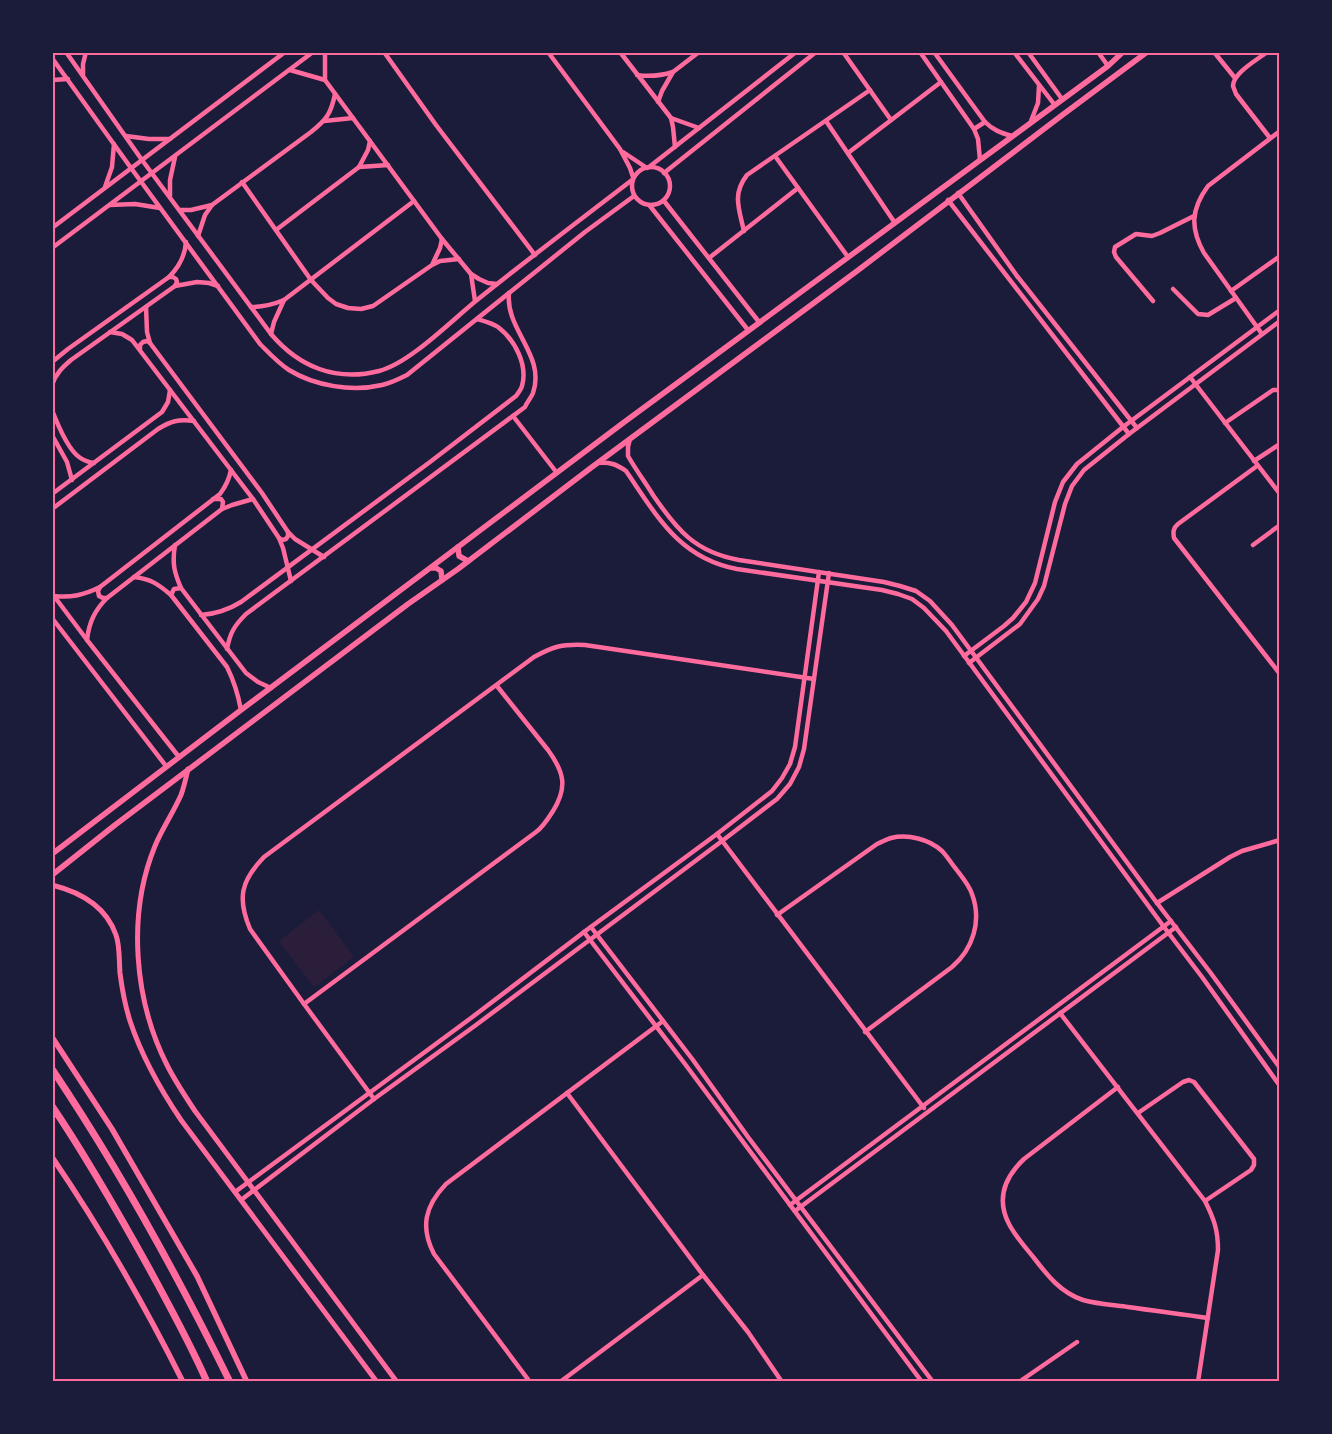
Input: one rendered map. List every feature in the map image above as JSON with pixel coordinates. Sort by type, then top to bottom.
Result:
[{"type":"highway","points":[[52,1069],[106,1153],[144,1217],[204,1328],[230,1382]]},
{"type":"highway","points":[[52,1106],[95,1172],[127,1228],[181,1328],[207,1382]]},
{"type":"main road","points":[[52,854],[166,766],[748,330],[1108,66],[1122,52]]},
{"type":"main road","points":[[52,875],[188,769],[468,561],[596,463],[857,271],[948,200],[1147,52]]},
{"type":"main road","points":[[458,547],[459,556],[468,561]]},
{"type":"main road","points":[[432,568],[442,571],[442,580]]},
{"type":"main road","points":[[52,1037],[112,1129],[196,1276],[247,1382]]},
{"type":"main road","points":[[52,1156],[117,1259],[183,1382]]},
{"type":"street","points":[[66,52],[142,160],[282,347],[311,366],[328,372],[346,374],[363,374],[381,370],[397,364],[418,349],[497,284],[633,179],[637,173],[675,147],[796,52]]},
{"type":"street","points":[[83,75],[86,52]]},
{"type":"street","points":[[52,228],[285,52]]},
{"type":"street","points":[[52,248],[313,52]]},
{"type":"street","points":[[325,52],[325,80],[442,239],[471,274],[479,279],[497,284]]},
{"type":"street","points":[[384,52],[535,255]]},
{"type":"street","points":[[548,52],[620,149],[630,168],[634,196],[638,201],[650,206],[748,330]]},
{"type":"street","points":[[638,75],[649,77],[661,76],[673,72],[699,52]]},
{"type":"street","points":[[664,173],[816,52]]},
{"type":"street","points":[[843,52],[891,120]]},
{"type":"street","points":[[920,52],[974,129],[978,139],[980,160]]},
{"type":"street","points":[[934,52],[985,122],[992,129],[1012,136]]},
{"type":"street","points":[[1014,52],[1054,104]]},
{"type":"street","points":[[1028,52],[1062,98]]},
{"type":"street","points":[[1098,52],[1108,66]]},
{"type":"street","points":[[1214,52],[1235,78]]},
{"type":"street","points":[[1267,52],[1240,72],[1235,78],[1233,86],[1236,94],[1270,138]]},
{"type":"street","points":[[622,54],[671,118],[675,147]]},
{"type":"street","points":[[52,58],[260,344],[272,357],[288,369],[304,378],[321,384],[338,387],[382,385],[394,382],[407,375],[585,232],[634,196]]},
{"type":"street","points":[[290,70],[325,80]]},
{"type":"street","points":[[658,102],[664,86],[673,72]]},
{"type":"street","points":[[52,80],[68,79]]},
{"type":"street","points":[[848,153],[942,82]]},
{"type":"street","points":[[1032,121],[1038,103],[1039,84]]},
{"type":"street","points":[[744,231],[738,193],[741,183],[747,175],[870,90]]},
{"type":"street","points":[[180,210],[196,209],[212,204],[324,121],[333,104],[335,94]]},
{"type":"street","points":[[324,121],[353,118]]},
{"type":"street","points":[[671,118],[698,128]]},
{"type":"street","points":[[826,121],[894,222]]},
{"type":"street","points":[[974,129],[985,122]]},
{"type":"street","points":[[1262,334],[1204,253],[1197,240],[1194,216],[1202,195],[1208,186],[1280,131]]},
{"type":"street","points":[[126,136],[149,139],[171,138]]},
{"type":"street","points":[[276,230],[359,167],[368,150],[370,141]]},
{"type":"street","points":[[105,188],[112,167],[114,144]]},
{"type":"street","points":[[620,149],[648,167],[660,170],[664,173],[670,184],[668,196],[664,201],[650,206]]},
{"type":"street","points":[[775,156],[848,257]]},
{"type":"street","points":[[170,198],[170,180],[175,157]]},
{"type":"street","points":[[359,167],[388,165]]},
{"type":"street","points":[[242,182],[311,280],[336,304],[348,308],[373,306],[432,265],[440,261],[459,259]]},
{"type":"street","points":[[709,258],[798,188]]},
{"type":"street","points":[[958,193],[1017,276],[1136,428]]},
{"type":"street","points":[[948,200],[1128,434]]},
{"type":"street","points":[[251,307],[268,306],[284,300],[414,201]]},
{"type":"street","points":[[664,201],[759,322]]},
{"type":"street","points":[[109,205],[135,204],[160,208]]},
{"type":"street","points":[[198,236],[205,215],[212,204]]},
{"type":"street","points":[[1153,301],[1116,257],[1115,247],[1136,234],[1152,236],[1194,216]]},
{"type":"street","points":[[432,265],[442,239]]},
{"type":"street","points":[[52,362],[169,277],[182,261],[186,242]]},
{"type":"street","points":[[1231,291],[1280,256]]},
{"type":"street","points":[[471,274],[476,302]]},
{"type":"street","points":[[169,277],[173,276],[176,279],[175,286]]},
{"type":"street","points":[[52,384],[61,368],[175,286],[209,282],[218,286]]},
{"type":"street","points":[[1173,289],[1198,314],[1204,315],[1208,315],[1236,298]]},
{"type":"street","points":[[227,649],[230,636],[236,624],[246,614],[524,407],[533,394],[534,365],[529,350],[513,322],[508,302],[509,293]]},
{"type":"street","points":[[271,334],[278,311],[284,300]]},
{"type":"street","points":[[146,306],[147,332],[150,343],[262,493],[288,532],[295,539],[324,557]]},
{"type":"street","points":[[964,656],[1013,618],[1030,595],[1035,583],[1055,502],[1063,482],[1077,464],[1123,427],[1280,310]]},
{"type":"street","points":[[201,615],[216,614],[229,610],[430,462],[516,396],[522,387],[524,376],[518,352],[506,334],[497,326],[477,319]]},
{"type":"street","points":[[969,663],[1010,633],[1020,624],[1033,607],[1044,586],[1065,504],[1072,486],[1084,470],[1128,434],[1280,321]]},
{"type":"street","points":[[110,332],[122,334],[132,340],[140,349],[253,499],[279,538],[291,581]]},
{"type":"street","points":[[513,344],[516,338],[523,339]]},
{"type":"street","points":[[140,349],[140,345],[143,342],[147,341],[150,343]]},
{"type":"street","points":[[1190,378],[1280,494]]},
{"type":"street","points":[[52,494],[153,420],[162,412],[168,402],[170,390]]},
{"type":"street","points":[[1224,423],[1273,390],[1280,390]]},
{"type":"street","points":[[52,410],[72,450],[85,461],[94,463]]},
{"type":"street","points":[[513,416],[557,473]]},
{"type":"street","points":[[153,420],[160,422],[158,429]]},
{"type":"street","points":[[52,509],[169,422],[181,420],[194,421]]},
{"type":"street","points":[[52,435],[67,462],[72,480]]},
{"type":"street","points":[[630,439],[628,456],[633,464],[675,525],[697,545],[724,558],[884,582],[916,592],[942,612],[1216,979],[1280,1068]]},
{"type":"street","points":[[59,446],[64,449],[67,448],[68,442]]},
{"type":"street","points":[[1254,461],[1280,444]]},
{"type":"street","points":[[596,463],[608,462],[618,465],[626,471],[668,531],[698,555],[722,566],[882,590],[912,599],[924,608],[964,656],[1202,977],[1280,1086]]},
{"type":"street","points":[[1257,466],[1178,524],[1174,528],[1173,533],[1174,538],[1280,674]]},
{"type":"street","points":[[53,594],[66,597],[78,596],[100,587],[220,494],[226,487],[231,470]]},
{"type":"street","points":[[213,499],[217,498],[223,502],[222,509]]},
{"type":"street","points":[[87,640],[92,616],[107,598],[222,509],[253,499]]},
{"type":"street","points":[[1252,546],[1280,525]]},
{"type":"street","points":[[279,538],[282,540],[286,539],[288,532]]},
{"type":"street","points":[[175,546],[173,560],[175,575],[181,588],[246,673],[258,682],[271,688]]},
{"type":"street","points":[[235,1192],[471,1018],[772,791],[790,764],[795,747],[820,572]]},
{"type":"street","points":[[240,1200],[374,1098],[476,1025],[777,799],[790,784],[799,767],[804,749],[829,574]]},
{"type":"street","points":[[134,578],[147,579],[160,585],[171,595],[222,661],[233,680],[241,710]]},
{"type":"street","points":[[100,587],[98,591],[99,596],[107,598]]},
{"type":"street","points":[[171,595],[174,589],[181,588]]},
{"type":"street","points":[[53,594],[179,757]]},
{"type":"street","points":[[52,618],[166,766]]},
{"type":"street","points":[[374,1098],[254,935],[244,915],[242,900],[244,886],[252,870],[264,857],[534,657],[550,648],[566,644],[588,646],[814,679]]},
{"type":"street","points":[[222,661],[229,662],[232,659],[232,655]]},
{"type":"street","points":[[304,1004],[542,828],[556,808],[564,784],[561,771],[548,750],[497,686]]},
{"type":"street","points":[[188,769],[182,794],[155,846],[146,875],[140,905],[138,935],[140,965],[148,1017],[167,1066],[195,1111],[397,1382]]},
{"type":"street","points":[[717,834],[928,1113]]},
{"type":"street","points":[[777,915],[877,844],[891,838],[917,838],[930,842],[942,851],[966,882],[974,899],[976,920],[971,942],[966,952],[952,967],[866,1032]]},
{"type":"street","points":[[1158,903],[1230,857],[1242,851],[1280,840]]},
{"type":"street","points":[[52,884],[78,893],[100,910],[109,920],[116,936],[123,996],[140,1047],[164,1096],[378,1382]]},
{"type":"street","points":[[790,1205],[1171,921]]},
{"type":"street","points":[[591,927],[664,1021],[748,1137],[933,1382]]},
{"type":"street","points":[[795,1211],[1176,927]]},
{"type":"street","points":[[584,932],[922,1382]]},
{"type":"street","points":[[1056,1008],[1206,1201],[1214,1218],[1218,1239],[1216,1261],[1198,1382]]},
{"type":"street","points":[[530,1382],[434,1254],[426,1231],[426,1218],[430,1205],[436,1194],[446,1184],[664,1021]]},
{"type":"street","points":[[1138,1113],[1183,1082],[1189,1080],[1194,1082],[1216,1109],[1254,1159],[1254,1165],[1251,1170],[1206,1201]]},
{"type":"street","points":[[1118,1087],[1013,1169],[1006,1182],[1003,1195],[1003,1210],[1009,1225],[1049,1278],[1064,1291],[1082,1300],[1101,1304],[1208,1318]]},
{"type":"street","points":[[567,1093],[748,1332],[782,1382]]},
{"type":"street","points":[[560,1382],[703,1275]]},
{"type":"street","points":[[1019,1382],[1077,1342]]},
{"type":"shaded area","points":[[319,910],[354,957],[314,987],[279,941]]}]
